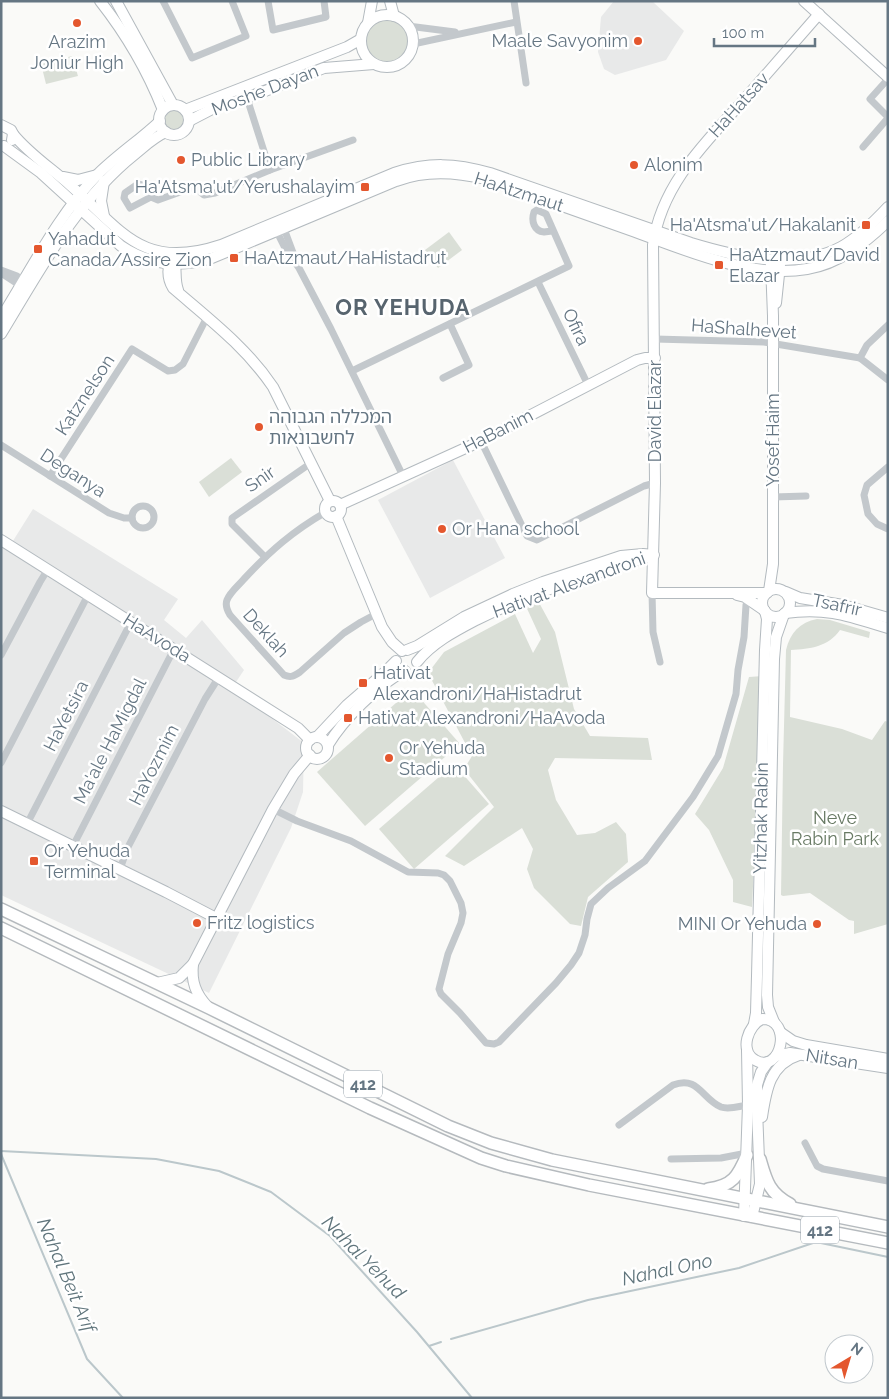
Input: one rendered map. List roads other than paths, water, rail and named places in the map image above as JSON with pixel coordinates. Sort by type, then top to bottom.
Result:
[{"type":"main road","name":"412","points":[[1,909],[472,1136],[552,1160],[888,1227]]},
{"type":"main road","name":"412","points":[[1,928],[361,1104],[480,1158],[580,1183],[888,1244]]},
{"type":"main road","points":[[700,1190],[722,1186],[732,1181],[739,1172],[747,1154]]},
{"type":"main road","points":[[760,1159],[765,1176],[773,1192],[782,1200],[806,1211]]},
{"type":"street","points":[[100,1],[118,24],[156,93],[168,108]]},
{"type":"street","points":[[116,1],[168,108]]},
{"type":"street","points":[[163,1],[192,58],[246,36],[232,1]]},
{"type":"street","points":[[268,1],[273,30],[326,17],[324,1]]},
{"type":"street","points":[[368,23],[372,1]]},
{"type":"street","points":[[390,1],[394,16]]},
{"type":"street","points":[[514,1],[526,83]]},
{"type":"street","points":[[804,1],[888,78],[870,99],[888,118],[863,147]]},
{"type":"street","name":"HaHatsav","points":[[655,234],[661,213],[673,187],[689,162],[819,14]]},
{"type":"street","points":[[384,15],[394,16],[408,26],[413,44],[409,56],[403,62],[387,68],[374,64],[365,56],[361,47],[361,39],[363,30],[375,18],[384,15]]},
{"type":"street","points":[[413,44],[516,22]]},
{"type":"street","points":[[408,26],[463,33]]},
{"type":"street","name":"Moshe Dayan","points":[[185,110],[347,47],[361,39]]},
{"type":"street","name":"Moshe Dayan","points":[[189,121],[216,107],[247,98],[324,68],[374,64]]},
{"type":"street","points":[[247,98],[270,170]]},
{"type":"street","points":[[181,107],[185,110],[189,121],[187,127],[180,133],[166,132],[162,128],[160,114],[168,108],[181,107]]},
{"type":"street","points":[[1,318],[56,245],[84,198],[101,177],[160,121]]},
{"type":"street","name":"HaAtzmaut","points":[[1,125],[9,127],[24,146],[122,233],[139,245],[155,251],[172,253],[195,252],[279,227]]},
{"type":"street","points":[[61,177],[78,180],[101,177],[154,138],[166,132]]},
{"type":"street","points":[[3,146],[11,142],[13,134]]},
{"type":"street","points":[[151,197],[158,200],[194,187],[204,195],[215,193],[270,170],[352,140]]},
{"type":"street","name":"HaAtzmaut","points":[[3,146],[28,163],[121,246],[133,254],[154,262],[172,264],[196,262],[212,258],[279,227],[406,177],[420,174],[446,173],[486,179],[655,234],[716,250],[776,259],[816,256],[841,247],[864,230],[888,207]]},
{"type":"street","points":[[101,177],[101,201],[105,217]]},
{"type":"street","points":[[58,190],[63,202],[63,220]]},
{"type":"street","points":[[1,334],[25,285],[63,220],[77,208]]},
{"type":"street","name":"HaAtzmaut","points":[[655,234],[715,259],[776,270],[807,269],[838,258],[858,247],[888,221]]},
{"type":"street","points":[[279,227],[285,248],[299,268],[352,371],[402,476]]},
{"type":"street","points":[[352,371],[569,266],[552,231]]},
{"type":"street","name":"David Elazar","points":[[652,593],[655,483],[655,339],[652,252],[655,234]]},
{"type":"street","points":[[172,253],[176,284],[181,295],[240,347],[262,370],[273,387],[330,502]]},
{"type":"street","name":"Yosef Haim","points":[[768,592],[773,564],[773,316],[776,259]]},
{"type":"street","points":[[1,271],[25,285]]},
{"type":"street","name":"Ofira","points":[[538,282],[588,385]]},
{"type":"street","name":"Katznelson","points":[[50,476],[132,349],[168,370],[175,370],[183,364],[207,317]]},
{"type":"street","points":[[443,378],[469,365],[450,324]]},
{"type":"street","points":[[860,358],[867,345],[888,325]]},
{"type":"street","name":"HaShalhevet","points":[[655,339],[773,342],[860,358],[888,380]]},
{"type":"street","name":"HaBanim","points":[[340,505],[481,441],[637,360],[655,358]]},
{"type":"street","points":[[481,441],[527,536],[537,540],[644,486],[655,483]]},
{"type":"street","name":"Deganya","points":[[1,445],[109,513],[117,517],[132,518]]},
{"type":"street","name":"Snir","points":[[265,556],[232,524],[232,518],[235,514],[311,463]]},
{"type":"street","points":[[888,467],[867,485],[864,495],[868,514],[877,524],[888,529]]},
{"type":"street","points":[[773,497],[806,496]]},
{"type":"street","points":[[331,514],[340,512],[340,505],[336,501],[330,502],[326,506],[382,627],[400,655],[397,666],[405,671]]},
{"type":"street","name":"Deklah","points":[[331,514],[295,531],[265,556],[230,594],[226,603],[226,609],[284,675],[289,677],[294,676],[344,633],[376,614]]},
{"type":"street","name":"HaAvoda","points":[[1,540],[220,677],[313,738]]},
{"type":"street","name":"Hativat Alexandroni","points":[[313,738],[385,672],[400,655],[464,617],[500,599],[543,582],[621,556],[643,554],[654,556]]},
{"type":"street","name":"Hativat Alexandroni","points":[[417,662],[430,648],[468,625],[510,604],[574,580],[654,556]]},
{"type":"street","name":"Yosef Haim","points":[[773,564],[777,578],[786,592]]},
{"type":"street","points":[[1,655],[48,570]]},
{"type":"street","points":[[660,662],[653,632],[652,593],[729,593],[750,596],[776,588],[786,592],[790,603],[785,614],[773,616],[750,596]]},
{"type":"street","points":[[765,611],[762,600],[768,592]]},
{"type":"street","name":"Tsafrir","points":[[786,592],[800,598],[843,605],[888,618]]},
{"type":"street","points":[[1,764],[88,595]]},
{"type":"street","points":[[272,809],[297,821],[351,841],[408,872],[438,873],[444,875],[450,881],[461,903],[461,923],[448,954],[439,989],[441,994],[486,1043],[494,1044],[499,1042],[556,983],[579,952],[585,935],[586,920],[591,904],[608,888],[645,862],[693,797],[718,756],[736,694],[750,596]]},
{"type":"street","name":"Tsafrir","points":[[785,614],[810,610],[826,611],[888,628]]},
{"type":"street","name":"Yitzhak Rabin","points":[[754,1024],[756,1013],[767,619],[765,611]]},
{"type":"street","name":"Yitzhak Rabin","points":[[774,1022],[768,1007],[767,995],[770,770],[776,637],[785,614]]},
{"type":"street","name":"HaYetsira","points":[[27,824],[131,622]]},
{"type":"street","name":"Ma'ale HaMigdal","points":[[73,846],[174,649]]},
{"type":"street","points":[[328,745],[324,739],[313,738],[307,746],[310,755],[316,758],[323,757],[327,752],[328,745],[348,717],[392,678],[414,668],[417,662],[413,652],[400,655]]},
{"type":"street","name":"HaYozmim","points":[[120,869],[127,849],[205,699],[220,677]]},
{"type":"street","points":[[209,1008],[195,988],[192,973],[194,964],[272,809],[294,774],[310,755]]},
{"type":"street","points":[[1,811],[216,918]]},
{"type":"street","points":[[156,983],[179,978],[194,964]]},
{"type":"street","points":[[762,1019],[768,1019],[774,1022],[780,1032],[780,1046],[761,1072],[757,1085],[760,1184],[757,1200],[748,1216],[745,1198],[748,1034],[754,1024],[762,1019]]},
{"type":"street","name":"Nitsan","points":[[780,1032],[806,1045],[888,1059]]},
{"type":"street","points":[[748,1050],[749,1055],[760,1063],[772,1059]]},
{"type":"street","name":"Nitsan","points":[[772,1059],[785,1052],[888,1068]]},
{"type":"street","points":[[758,1140],[765,1095],[773,1074],[786,1061],[804,1054]]},
{"type":"street","points":[[619,1125],[679,1082],[685,1082],[697,1087],[715,1104],[723,1108],[748,1105]]},
{"type":"street","points":[[805,1143],[817,1166],[823,1169],[888,1181]]},
{"type":"street","points":[[670,1158],[721,1158],[747,1154]]},
{"type":"waterway","name":"Nahal Yehud","points":[[1,1151],[156,1159],[219,1171],[271,1192],[330,1236],[417,1332],[472,1398]]},
{"type":"waterway","name":"Nahal Beit Arif","points":[[1,1154],[87,1359],[123,1398]]},
{"type":"waterway","name":"Nahal Ono","points":[[451,1339],[588,1300],[739,1268],[816,1242],[888,1257]]},
{"type":"waterway","name":"Nahal Ono","points":[[429,1346],[441,1342]]},
{"type":"place","name":"Arazim Joniur High","points":[[77,23]]},
{"type":"place","name":"Maale Savyonim","points":[[638,41]]},
{"type":"place","name":"Public Library","points":[[181,160]]},
{"type":"place","name":"Alonim","points":[[634,165]]},
{"type":"place","name":"Ha'Atsma'ut/Yerushalayim","points":[[365,187]]},
{"type":"place","name":"Ha'Atsma'ut/Hakalanit","points":[[866,225]]},
{"type":"place","name":"Yahadut Canada/Assire Zion","points":[[38,249]]},
{"type":"place","name":"HaAtzmaut/HaHistadrut","points":[[234,258]]},
{"type":"place","name":"HaAtzmaut/David Elazar","points":[[719,265]]},
{"type":"place","name":"המכללה הגבוהה לחשבונאות","points":[[259,427]]},
{"type":"place","name":"Or Hana school","points":[[442,529]]},
{"type":"place","name":"Hativat Alexandroni/HaHistadrut","points":[[363,683]]},
{"type":"place","name":"Hativat Alexandroni/HaAvoda","points":[[348,718]]},
{"type":"place","name":"Or Yehuda Stadium","points":[[389,758]]},
{"type":"place","name":"Or Yehuda Terminal","points":[[34,861]]},
{"type":"place","name":"Fritz logistics","points":[[197,923]]},
{"type":"place","name":"MINI Or Yehuda","points":[[817,924]]},
{"type":"district","name":"OR YEHUDA","points":[[403,307]]},
{"type":"park label","name":"Neve Rabin Park","points":[[835,828]]}]
